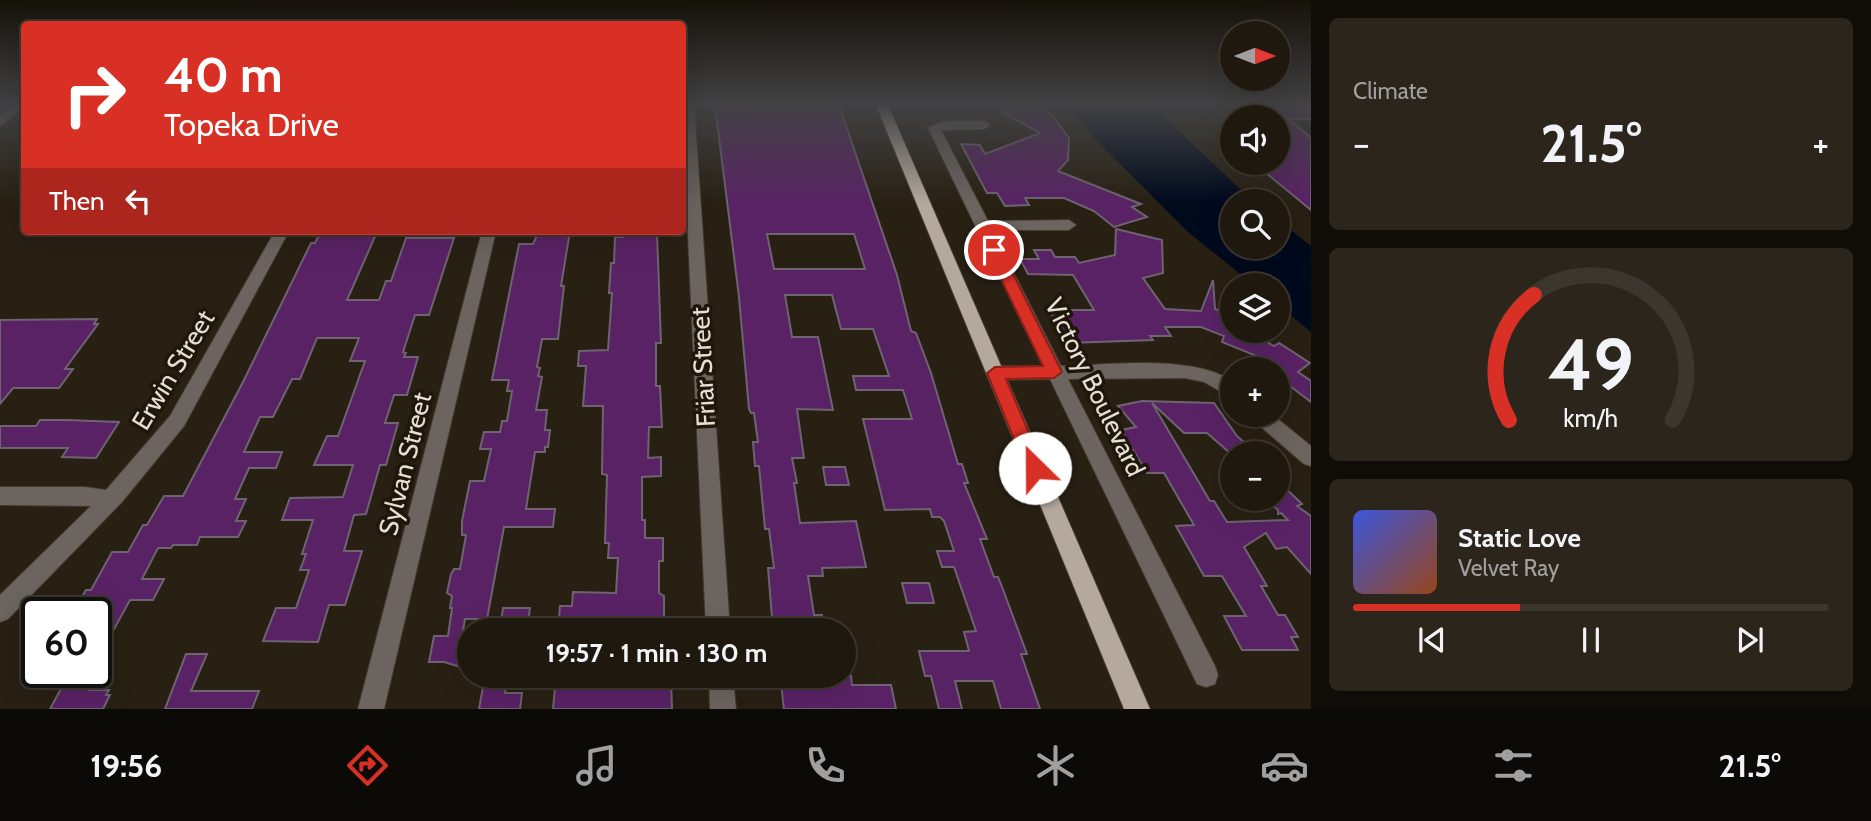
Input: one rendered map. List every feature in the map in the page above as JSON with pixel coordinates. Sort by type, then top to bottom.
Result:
[{"type":"main road","points":[[896,138],[1137,709]]},
{"type":"street","name":"Friar Street","points":[[690,138],[717,618]]},
{"type":"street","name":"Victory Boulevard","points":[[939,138],[1206,675]]},
{"type":"street","points":[[982,226],[1069,225]]},
{"type":"street","name":"Erwin Street","points":[[0,611],[144,464],[177,421],[280,235]]},
{"type":"street","name":"Sylvan Street","points":[[371,709],[488,235]]},
{"type":"street","points":[[995,373],[1185,371],[1202,373],[1220,381]]},
{"type":"street","points":[[1274,427],[1311,458]]},
{"type":"street","points":[[0,496],[85,496],[109,500]]},
{"type":"street","points":[[722,688],[723,709]]},
{"type":"water","points":[[1095,138],[1186,138],[1220,170],[1220,175],[1225,175],[1240,189],[1220,189],[1220,258],[1188,232]]},
{"type":"water","points":[[1290,229],[1311,246],[1311,332],[1290,315],[1290,273],[1239,273],[1222,259],[1290,259]]},
{"type":"building","points":[[719,138],[850,138],[897,275],[911,331],[916,333],[931,373],[958,464],[962,464],[968,483],[964,483],[987,539],[980,539],[994,577],[998,577],[1001,584],[1027,654],[1021,654],[1040,709],[1001,709],[993,681],[955,681],[962,709],[939,709],[931,676],[925,676],[919,651],[969,651],[964,632],[976,631],[954,567],[942,567],[937,551],[954,551],[944,521],[940,517],[932,517],[930,509],[885,510],[863,419],[912,419],[903,390],[856,390],[853,376],[889,376],[873,329],[841,329],[832,295],[785,295],[792,337],[818,337],[833,410],[797,409],[804,458],[792,458],[800,523],[856,521],[866,567],[822,568],[823,576],[808,576],[814,615],[822,615],[822,618],[772,618],[768,568],[774,568],[769,529],[765,529],[759,466],[755,466],[753,442],[758,442],[754,413],[751,413]],"holes":[[[767,234],[854,234],[865,269],[774,269]]]},
{"type":"building","points":[[1027,138],[1069,138],[1068,160],[1058,171],[1141,204],[1132,207],[1147,217],[1114,227],[1094,211],[1064,198],[1025,198],[1029,205],[1005,206],[997,193],[987,193],[961,144],[980,145],[985,154]]},
{"type":"building","points":[[1290,138],[1311,138],[1311,210],[1290,193],[1290,189],[1286,189],[1269,175],[1290,175]]},
{"type":"building","points":[[1116,229],[1162,240],[1163,273],[1143,278],[1165,309],[1201,311],[1213,280],[1215,309],[1220,311],[1220,334],[1201,327],[1165,327],[1171,336],[1150,336],[1153,340],[1068,343],[1062,332],[1059,332],[1050,310],[1094,310],[1073,275],[1028,274],[1020,259],[1039,259],[1034,250],[1051,250],[1055,257],[1075,257],[1079,263],[1115,255]]},
{"type":"building","points":[[319,235],[376,235],[347,300],[379,300],[386,281],[391,281],[406,238],[454,238],[429,315],[415,315],[403,352],[406,353],[404,357],[418,357],[407,395],[394,395],[385,423],[398,423],[386,465],[380,465],[366,514],[354,515],[344,551],[362,551],[345,605],[329,605],[318,642],[263,641],[276,608],[296,608],[309,570],[300,570],[313,520],[282,520],[290,498],[343,497],[353,465],[314,465],[327,436],[338,436],[365,361],[350,361],[359,338],[317,338],[300,379],[292,379],[273,417],[260,417],[244,452],[282,452],[276,468],[249,468],[235,499],[246,499],[236,521],[246,521],[238,537],[200,537],[197,545],[158,548],[142,579],[164,579],[153,600],[130,600],[112,633],[112,597],[82,597],[86,590],[91,590],[112,552],[128,552],[164,496],[183,496],[311,243],[315,243]]},
{"type":"building","points":[[537,235],[569,235],[561,286],[564,286],[558,339],[542,339],[537,367],[540,368],[538,376],[542,377],[536,410],[547,410],[545,430],[550,430],[548,447],[545,447],[545,452],[535,452],[526,509],[555,509],[553,527],[504,527],[487,618],[457,618],[457,666],[444,662],[429,662],[434,636],[448,636],[452,596],[447,593],[451,574],[454,569],[460,569],[466,535],[462,535],[462,521],[470,481],[484,481],[491,449],[480,449],[484,432],[500,432],[502,421],[507,421],[512,391],[507,391],[509,380],[492,380],[519,244],[533,244]]},
{"type":"building","points":[[657,235],[661,343],[656,343],[656,386],[660,386],[662,427],[649,427],[648,458],[661,457],[661,476],[642,477],[642,520],[645,520],[645,538],[663,538],[663,561],[659,561],[659,593],[664,596],[664,617],[559,618],[560,606],[572,606],[573,592],[616,593],[618,558],[608,558],[609,543],[605,543],[607,475],[602,474],[603,406],[583,406],[586,366],[578,366],[579,351],[608,350],[612,293],[609,293],[615,237]]},
{"type":"building","points":[[97,319],[94,324],[98,324],[65,369],[73,369],[59,388],[13,388],[0,404],[0,320]]},
{"type":"building","points":[[1224,343],[1269,343],[1274,346],[1279,343],[1310,363],[1298,372],[1311,381],[1311,402],[1290,386],[1290,357],[1259,357]]},
{"type":"building","points":[[1142,401],[1214,403],[1220,412],[1220,427],[1231,427],[1243,441],[1220,441],[1220,444],[1207,433],[1184,433],[1152,403],[1210,501],[1214,501],[1227,522],[1288,520],[1281,513],[1278,514],[1278,511],[1290,511],[1290,492],[1302,504],[1297,506],[1311,516],[1311,574],[1287,547],[1276,549],[1266,533],[1244,547],[1267,586],[1261,586],[1278,615],[1285,615],[1298,637],[1291,637],[1298,650],[1242,650],[1224,616],[1246,616],[1222,576],[1204,576],[1176,526],[1194,525],[1164,473],[1147,473],[1121,430],[1136,427],[1118,406]]},
{"type":"building","points":[[40,420],[119,422],[96,458],[62,457],[68,448],[0,448],[0,426],[36,426]]},
{"type":"building","points":[[823,467],[845,467],[849,485],[826,485]]},
{"type":"building","points":[[902,583],[929,583],[934,603],[907,603]]},
{"type":"building","points":[[503,608],[530,608],[529,618],[502,618]]},
{"type":"building","points":[[186,654],[207,654],[191,691],[259,691],[252,709],[165,709]]},
{"type":"building","points":[[891,685],[896,709],[784,709],[781,688]]},
{"type":"building","points":[[61,688],[109,690],[106,695],[110,695],[103,709],[50,709]]},
{"type":"building","points":[[483,688],[506,688],[505,693],[522,693],[520,709],[479,709]]},
{"type":"building","points":[[555,688],[671,688],[672,709],[553,709]]},
{"type":"route","points":[[994,250],[1054,372],[995,373],[1035,468]]}]
